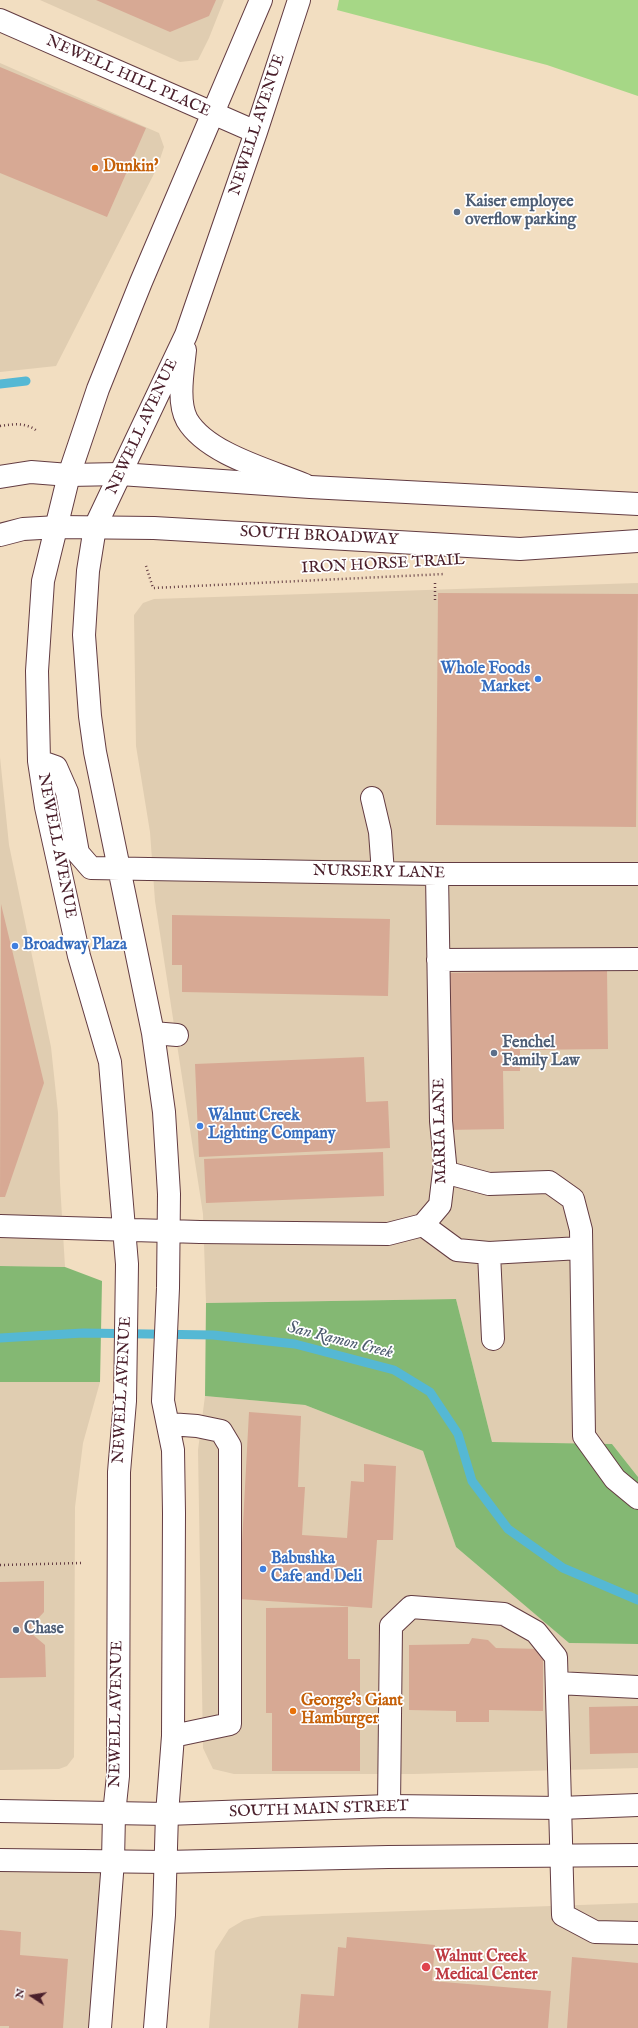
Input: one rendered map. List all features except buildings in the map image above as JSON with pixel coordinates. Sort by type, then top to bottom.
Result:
[{"type":"street","name":"NEWELL AVENUE","points":[[100,2028],[113,1861],[114,1814],[118,1776],[119,1472],[125,1401],[127,1282],[125,1229],[110,1062],[79,956],[46,807],[39,761],[37,671],[43,581],[58,527],[69,475],[98,390],[141,282],[261,0]]},
{"type":"street","name":"NEWELL AVENUE","points":[[155,2028],[164,1915],[167,1814],[173,1736],[173,1450],[164,1401],[168,1288],[169,1194],[164,1112],[153,1033],[95,752],[90,716],[84,635],[88,571],[96,527],[186,335],[256,132],[299,0]]},
{"type":"street","name":"NEWELL HILL PLACE","points":[[0,20],[256,132]]},
{"type":"street","points":[[186,335],[182,398],[187,419],[201,437],[218,449],[310,487]]},
{"type":"street","points":[[0,477],[31,472],[69,475],[120,474],[310,487],[638,504]]},
{"type":"street","name":"SOUTH BROADWAY","points":[[0,535],[22,529],[96,527],[209,531],[520,549],[638,541]]},
{"type":"street","name":"NEWELL AVENUE","points":[[39,761],[56,767],[66,792],[78,853],[91,868],[119,868]]},
{"type":"street","points":[[372,798],[380,832],[383,873]]},
{"type":"street","name":"NURSERY LANE","points":[[119,868],[437,874],[638,874]]},
{"type":"street","name":"MARIA LANE","points":[[423,1225],[440,1205],[444,1172],[437,874]]},
{"type":"street","points":[[438,960],[638,959]]},
{"type":"street","points":[[153,1033],[177,1035]]},
{"type":"street","points":[[444,1172],[488,1184],[548,1182],[573,1199],[581,1230],[584,1436],[615,1479],[638,1498]]},
{"type":"street","points":[[0,1226],[168,1231],[388,1234],[423,1225],[457,1250],[489,1253],[581,1248]]},
{"type":"street","points":[[489,1253],[493,1340]]},
{"type":"street","points":[[169,1424],[196,1426],[221,1431],[230,1446],[230,1724],[173,1736]]},
{"type":"street","points":[[389,1806],[391,1626],[411,1607],[504,1614],[536,1632],[556,1657],[563,1915],[595,1932],[638,1932]]},
{"type":"street","points":[[557,1683],[638,1687]]},
{"type":"street","name":"SOUTH MAIN STREET","points":[[0,1811],[167,1814],[389,1806],[560,1808],[638,1805]]},
{"type":"street","points":[[0,1860],[165,1862],[388,1857],[638,1855]]},
{"type":"path","points":[[0,426],[20,424],[33,428],[38,432]]},
{"type":"path","name":"IRON HORSE TRAIL","points":[[146,566],[153,588],[451,573]]},
{"type":"path","points":[[435,583],[435,600]]},
{"type":"path","points":[[0,1565],[82,1563]]},
{"type":"shaded area","points":[[40,0],[224,0],[209,38],[198,60],[180,62]]},
{"type":"shaded area","points":[[0,63],[159,133],[164,147],[157,168],[56,366],[0,372]]},
{"type":"shaded area","points":[[638,583],[638,1477],[612,1444],[492,1442],[456,1299],[206,1303],[203,1214],[155,901],[150,832],[136,746],[134,615],[143,603],[154,599]]},
{"type":"shaded area","name":"Broadway Plaza","points":[[0,757],[9,845],[51,1047],[58,1113],[65,1267],[0,1266]]},
{"type":"shaded area","points":[[0,1382],[100,1382],[83,1443],[75,1507],[74,1757],[67,1766],[59,1769],[0,1770]]},
{"type":"shaded area","points":[[205,1396],[305,1405],[423,1451],[456,1547],[569,1643],[638,1644],[638,1768],[414,1774],[234,1774],[213,1769],[203,1748],[198,1450]]},
{"type":"shaded area","points":[[0,1860],[113,1861],[100,2028],[0,2028]]},
{"type":"shaded area","name":"Walnut Creek Medical Center","points":[[638,1903],[638,2028],[209,2028],[215,1951],[229,1929],[244,1920],[262,1916]]},
{"type":"green space","points":[[339,0],[638,0],[638,96],[547,65],[337,10]]},
{"type":"green space","points":[[0,1266],[65,1267],[102,1281],[100,1382],[0,1382]]},
{"type":"green space","points":[[456,1299],[492,1442],[612,1444],[638,1477],[638,1644],[569,1643],[456,1547],[423,1451],[305,1405],[205,1396],[206,1303]]},
{"type":"waterway","points":[[0,384],[26,381]]},
{"type":"waterway","name":"San Ramon Creek","points":[[0,1338],[83,1333],[213,1335],[295,1344],[394,1370],[430,1392],[458,1434],[472,1481],[508,1529],[563,1568],[638,1600]]},
{"type":"place","name":"Dunkin'","points":[[95,168]]},
{"type":"place","name":"Kaiser employee overflow parking","points":[[457,212]]},
{"type":"place","name":"Whole Foods Market","points":[[538,679]]},
{"type":"place","name":"Broadway Plaza","points":[[15,946]]},
{"type":"place","name":"Fenchel Family Law","points":[[494,1053]]},
{"type":"place","name":"Walnut Creek Lighting Company","points":[[200,1126]]},
{"type":"place","name":"Babushka Cafe and Deli","points":[[263,1569]]},
{"type":"place","name":"Chase","points":[[16,1630]]},
{"type":"place","name":"George's Giant Hamburger","points":[[293,1711]]},
{"type":"place","name":"Walnut Creek Medical Center","points":[[426,1967]]}]
